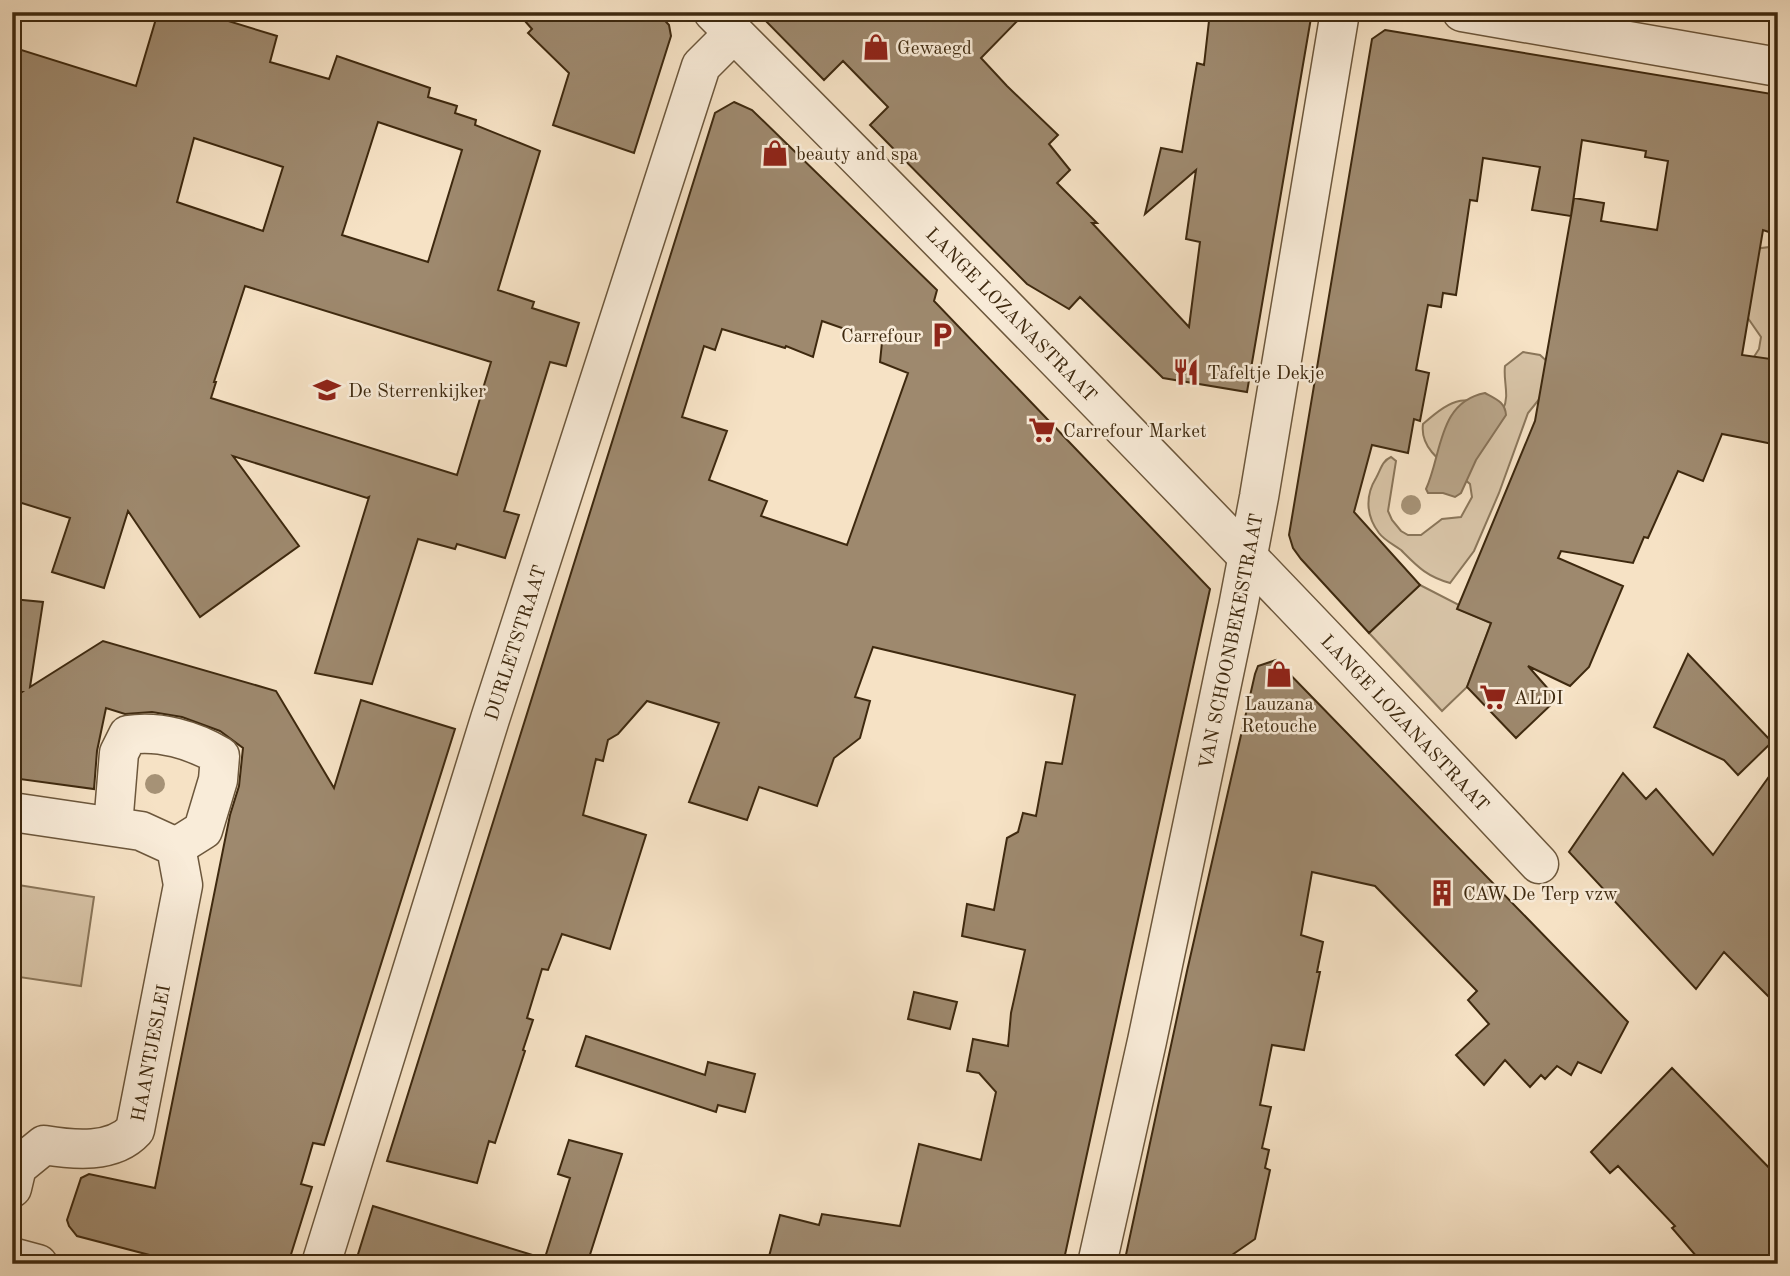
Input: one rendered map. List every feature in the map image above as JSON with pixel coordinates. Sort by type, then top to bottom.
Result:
[{"type":"street","name":"VAN SCHOONBEKESTRAAT","points":[[1097,1264],[1238,607],[1259,497],[1340,12]]},
{"type":"street","points":[[1462,12],[1778,67]]},
{"type":"street","name":"LANGE LOZANASTRAAT","points":[[723,23],[1390,704],[1539,864]]},
{"type":"street","name":"DURLETSTRAAT","points":[[321,1264],[490,719],[701,66],[723,23]]},
{"type":"street","points":[[12,812],[113,827],[141,831],[176,848],[203,830],[218,780],[220,757],[202,746],[148,732],[128,735],[119,752],[113,827]]},
{"type":"street","name":"HAANTJESLEI","points":[[14,1171],[44,1145],[73,1150],[89,1149],[125,1141],[135,1130],[183,885],[176,848]]},
{"type":"street","points":[[12,1257],[38,1264]]},
{"type":"shaded area","points":[[1778,246],[1778,422],[1750,363],[1759,349],[1761,337],[1743,311],[1746,250]]},
{"type":"shaded area","points":[[1523,352],[1540,355],[1550,364],[1545,392],[1528,413],[1499,493],[1474,551],[1450,583],[1423,570],[1379,533],[1369,513],[1372,485],[1386,461],[1391,457],[1396,461],[1388,511],[1401,531],[1408,535],[1421,535],[1442,519],[1461,517],[1472,497],[1470,484],[1431,452],[1423,434],[1423,424],[1452,403],[1460,401],[1469,400],[1503,409],[1506,399],[1505,366]]},
{"type":"shaded area","points":[[1485,393],[1502,404],[1506,415],[1476,460],[1461,493],[1455,497],[1443,493],[1428,493],[1426,489],[1450,418],[1458,407],[1470,398]]},
{"type":"shaded area","points":[[1420,585],[1459,605],[1458,609],[1491,623],[1467,687],[1442,711],[1369,633]]},
{"type":"shaded area","points":[[12,884],[94,897],[81,986],[12,976]]},
{"type":"building","points":[[158,12],[199,12],[277,36],[270,62],[329,79],[337,56],[430,88],[428,97],[457,106],[455,113],[476,120],[475,125],[540,151],[498,290],[534,302],[532,308],[579,323],[566,366],[550,362],[504,511],[519,515],[505,558],[457,544],[455,549],[418,539],[372,684],[315,673],[369,497],[233,456],[299,546],[200,617],[128,511],[104,588],[52,572],[70,518],[12,500],[12,47],[136,86]],"holes":[[[378,122],[462,150],[428,262],[342,235]],[[194,138],[283,167],[263,231],[177,202]],[[245,286],[491,362],[457,475],[211,398]]]},
{"type":"building","points":[[517,12],[657,12],[669,25],[671,36],[634,153],[553,125],[569,73],[528,33],[532,29]]},
{"type":"building","points":[[757,12],[1026,12],[981,58],[1058,135],[1049,144],[1070,170],[1057,183],[1097,223],[1092,223],[1189,327],[1200,242],[1186,239],[1196,170],[1145,214],[1161,148],[1182,152],[1197,63],[1204,65],[1210,12],[1312,12],[1247,392],[1163,378],[1080,297],[1069,309],[1027,284],[870,125],[888,107],[843,61],[824,80]]},
{"type":"building","points":[[1385,30],[1778,95],[1778,235],[1763,230],[1742,355],[1778,360],[1778,445],[1722,434],[1703,481],[1678,471],[1648,538],[1644,537],[1633,563],[1561,551],[1558,558],[1623,586],[1589,667],[1570,686],[1528,666],[1557,699],[1516,738],[1467,687],[1491,623],[1457,609],[1535,421],[1571,216],[1532,210],[1540,167],[1483,158],[1477,201],[1470,200],[1456,295],[1443,293],[1441,307],[1428,305],[1416,370],[1429,373],[1420,421],[1414,419],[1408,453],[1372,445],[1354,512],[1420,585],[1369,633],[1301,559],[1293,548],[1289,535],[1372,39]],"holes":[[[1582,140],[1646,151],[1645,157],[1668,161],[1657,230],[1601,221],[1604,203],[1574,198],[1571,216]]]},
{"type":"building","points":[[734,102],[752,110],[937,290],[934,301],[1210,589],[1063,1264],[767,1264],[780,1215],[819,1225],[822,1214],[900,1226],[919,1144],[981,1160],[996,1092],[979,1073],[967,1071],[973,1039],[1008,1046],[1011,1013],[1025,950],[962,936],[967,904],[994,910],[1007,838],[1018,832],[1023,813],[1036,816],[1046,762],[1062,764],[1075,695],[873,647],[855,697],[870,701],[860,738],[834,758],[817,806],[759,787],[747,820],[689,802],[719,723],[647,701],[618,734],[608,740],[603,761],[596,759],[583,815],[646,835],[610,949],[562,934],[548,970],[542,969],[527,1018],[533,1020],[523,1050],[525,1051],[495,1143],[489,1141],[477,1183],[387,1161],[715,113]],"holes":[[[822,321],[882,342],[880,362],[908,373],[847,545],[761,516],[767,501],[709,480],[727,431],[682,417],[704,346],[715,350],[722,329],[785,348],[786,346],[813,357]]]},
{"type":"building","points":[[12,599],[43,602],[30,687],[103,641],[276,691],[334,788],[361,700],[455,729],[324,1145],[313,1143],[301,1184],[312,1187],[288,1264],[184,1264],[77,1236],[69,1226],[67,1220],[81,1178],[89,1174],[155,1188],[230,815],[239,786],[243,748],[220,731],[182,717],[152,712],[125,714],[106,708],[97,751],[94,789],[12,778],[12,699],[22,692],[12,692]]},
{"type":"building","points":[[1688,654],[1772,742],[1738,775],[1724,760],[1654,727]]},
{"type":"building","points":[[1276,660],[1628,1022],[1601,1073],[1578,1062],[1571,1075],[1557,1066],[1545,1079],[1541,1075],[1530,1087],[1505,1060],[1484,1085],[1456,1055],[1489,1024],[1468,1000],[1477,991],[1375,886],[1312,872],[1301,935],[1323,942],[1317,972],[1320,972],[1304,1050],[1272,1045],[1260,1105],[1271,1107],[1262,1148],[1269,1150],[1265,1168],[1270,1170],[1255,1239],[1219,1264],[1124,1264],[1255,674],[1258,666]]},
{"type":"building","points":[[1778,764],[1778,1006],[1724,952],[1696,989],[1569,852],[1623,773],[1646,799],[1656,789],[1713,855]]},
{"type":"building","points":[[914,992],[957,1002],[950,1029],[908,1019]]},
{"type":"building","points":[[586,1036],[705,1075],[708,1062],[755,1074],[745,1112],[718,1105],[716,1112],[576,1066]]},
{"type":"building","points":[[1672,1068],[1778,1177],[1778,1264],[1703,1264],[1672,1228],[1675,1226],[1618,1166],[1610,1173],[1591,1152]]},
{"type":"building","points":[[569,1140],[622,1154],[587,1264],[543,1264],[570,1178],[558,1174]]},
{"type":"building","points":[[373,1206],[539,1257],[538,1264],[355,1264]]},
{"type":"place","name":"Gewaegd","points":[[876,47]]},
{"type":"place","name":"beauty and spa","points":[[775,153]]},
{"type":"place","name":"Carrefour","points":[[942,335]]},
{"type":"place","name":"Tafeltje Dekje","points":[[1186,372]]},
{"type":"place","name":"De Sterrenkijker","points":[[327,390]]},
{"type":"place","name":"Carrefour Market","points":[[1042,430]]},
{"type":"place","name":"Lauzana Retouche","points":[[1279,674]]},
{"type":"place","name":"ALDI","points":[[1493,697]]},
{"type":"place","name":"CAW De Terp vzw","points":[[1442,893]]}]
